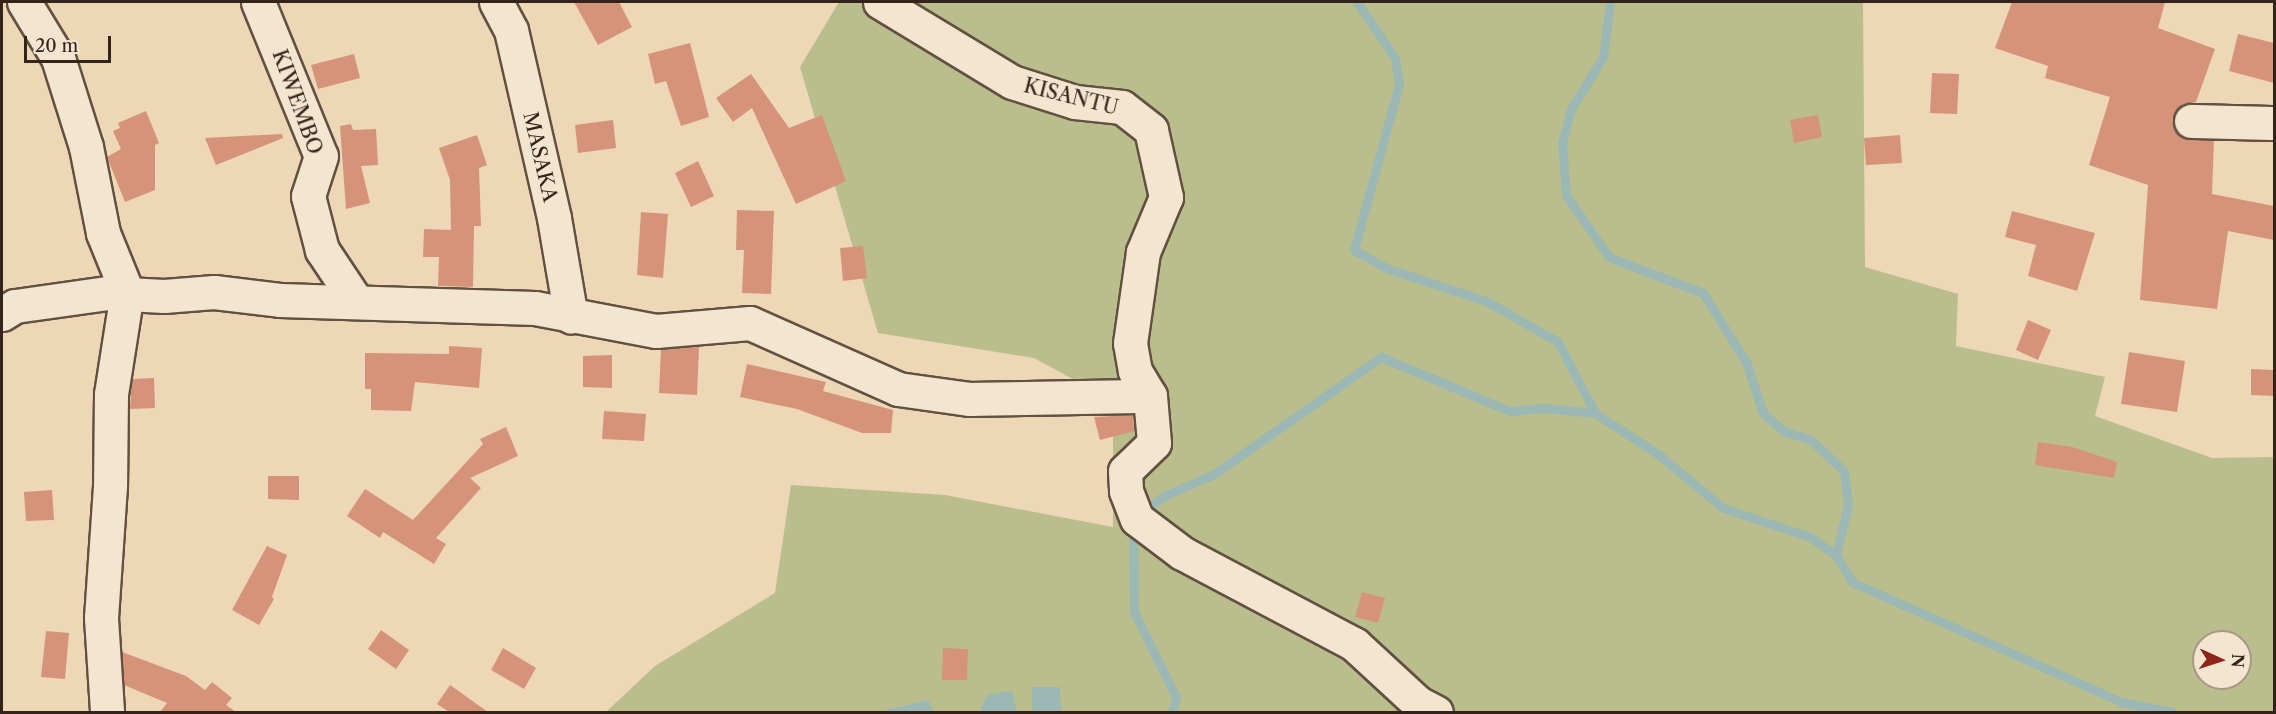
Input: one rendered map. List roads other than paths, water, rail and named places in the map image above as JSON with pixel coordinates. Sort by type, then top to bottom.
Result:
[{"type":"street","points":[[24,2],[58,58],[86,147],[103,233],[127,292],[111,394],[110,486],[100,618],[107,712]]},
{"type":"street","name":"KIWEMBO","points":[[258,2],[321,156],[308,196],[322,250],[356,301]]},
{"type":"street","name":"MASAKA","points":[[496,2],[511,30],[554,218],[571,316]]},
{"type":"street","name":"KISANTU","points":[[880,2],[1012,82],[1075,102],[1122,107],[1151,130],[1166,197],[1143,252],[1130,343],[1135,371],[1150,396]]},
{"type":"street","points":[[2191,121],[2274,123]]},
{"type":"street","points":[[2,314],[36,302],[127,292],[164,296],[214,291],[280,300],[535,308],[656,331],[750,322],[898,389],[970,399],[1150,396],[1154,443],[1125,471],[1126,491],[1137,519],[1155,536],[1192,559],[1354,644],[1418,703],[1436,712]]},
{"type":"water","points":[[1032,687],[1060,687],[1061,712],[1032,712]]},
{"type":"water","points":[[1012,691],[1017,712],[980,712],[987,695]]},
{"type":"water","points":[[928,700],[934,712],[878,712]]},
{"type":"waterway","points":[[1357,2],[1395,58],[1399,84],[1354,250],[1386,268],[1488,302],[1558,342],[1595,413],[1658,454],[1723,508],[1810,537],[1836,555]]},
{"type":"waterway","points":[[1610,2],[1603,57],[1571,109],[1562,142],[1566,195],[1609,257],[1703,293],[1746,362],[1763,413],[1784,431],[1811,440],[1844,471],[1848,504],[1836,555],[1852,582],[2121,702],[2172,712]]},
{"type":"waterway","points":[[1172,712],[1176,697],[1134,612],[1133,531],[1146,510],[1162,497],[1214,474],[1381,357],[1510,411],[1544,408],[1595,413]]}]
